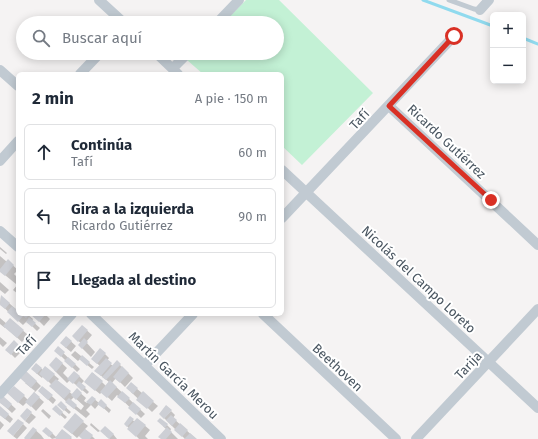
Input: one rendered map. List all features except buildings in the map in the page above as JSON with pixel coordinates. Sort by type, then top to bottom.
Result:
[{"type":"street","points":[[99,0],[116,16]]},
{"type":"street","points":[[224,16],[239,0]]},
{"type":"street","points":[[480,10],[489,0]]},
{"type":"street","name":"Tafí","points":[[284,216],[454,36]]},
{"type":"street","points":[[82,72],[93,60]]},
{"type":"street","points":[[164,60],[176,71],[183,60]]},
{"type":"street","points":[[0,70],[16,84]]},
{"type":"street","name":"Ricardo Gutiérrez","points":[[389,106],[538,245]]},
{"type":"street","points":[[0,161],[16,143]]},
{"type":"street","name":"Nicolás del Campo Loreto","points":[[284,172],[538,408]]},
{"type":"street","points":[[0,231],[16,245]]},
{"type":"street","name":"Tarija","points":[[416,439],[538,309]]},
{"type":"street","name":"Tafí","points":[[0,394],[70,316]]},
{"type":"street","name":"Martín García Merou","points":[[93,316],[222,439]]},
{"type":"street","points":[[145,364],[191,316]]},
{"type":"street","name":"Beethoven","points":[[265,316],[396,439]]},
{"type":"lane","points":[[449,0],[480,10]]},
{"type":"green space","points":[[246,0],[279,0],[373,93],[302,165],[284,148],[284,72],[201,72],[187,60],[284,60],[284,16],[230,16]]},
{"type":"waterway","points":[[423,0],[490,25]]},
{"type":"waterway","points":[[526,39],[538,44]]},
{"type":"route","points":[[454,36],[389,106],[491,200]]}]
